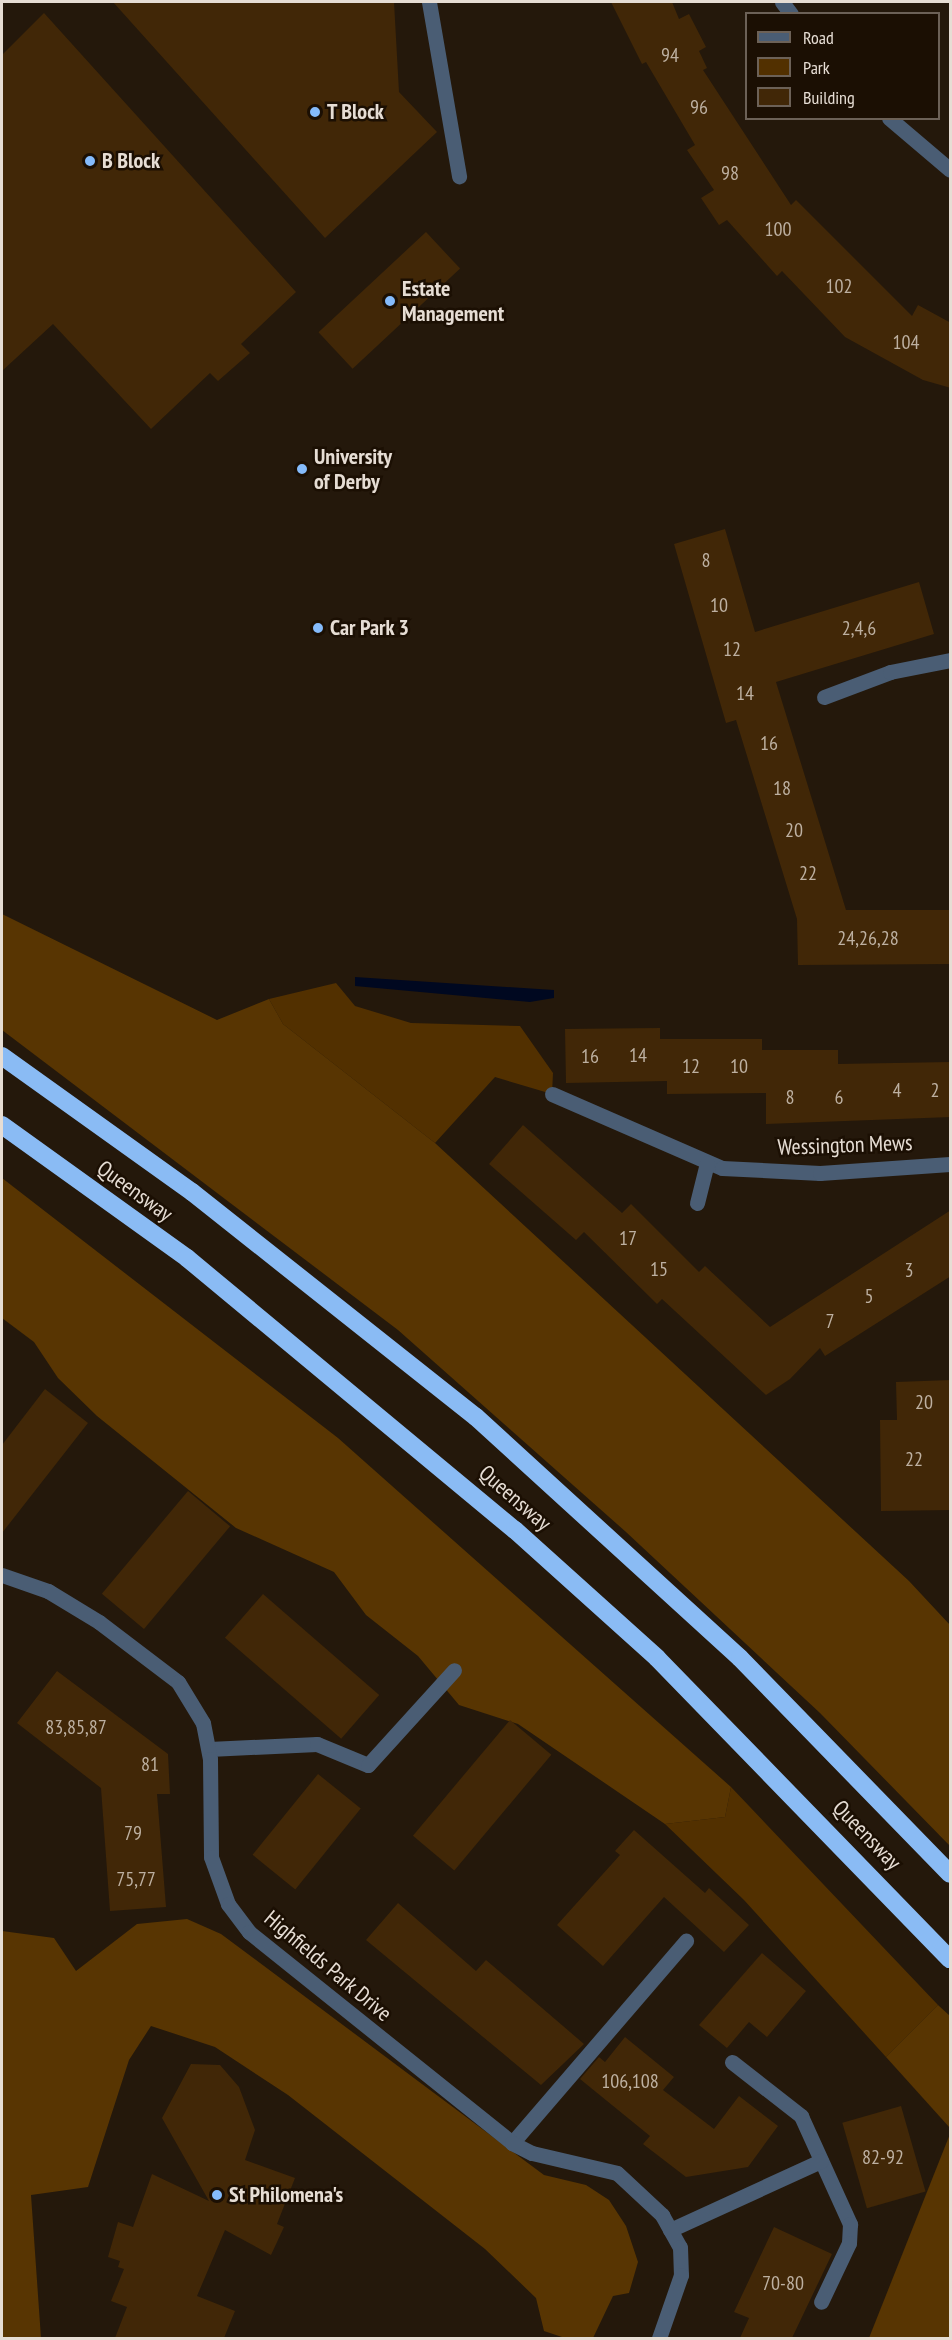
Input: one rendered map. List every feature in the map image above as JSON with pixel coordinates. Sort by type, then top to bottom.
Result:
[{"type":"highway","name":"Queensway","points":[[2,1056],[192,1192],[476,1417],[740,1658],[951,1874]]},
{"type":"highway","name":"Queensway","points":[[2,1125],[187,1258],[515,1530],[666,1667],[951,1959]]},
{"type":"street","points":[[429,2],[459,176]]},
{"type":"street","points":[[891,120],[951,170]]},
{"type":"street","points":[[824,697],[890,672],[951,660]]},
{"type":"street","name":"Wessington Mews","points":[[552,1094],[666,1141],[706,1163],[722,1168],[820,1173],[951,1164]]},
{"type":"street","points":[[697,1203],[706,1163]]},
{"type":"street","name":"Highfields Park Drive","points":[[2,1575],[48,1591],[99,1622],[178,1682],[203,1723],[209,1749],[211,1857],[228,1904],[249,1932],[512,2143],[532,2154],[617,2173],[644,2195],[680,2247],[681,2275],[659,2338]]},
{"type":"street","points":[[209,1749],[317,1744],[368,1765],[454,1670]]},
{"type":"street","points":[[512,2143],[686,1941]]},
{"type":"street","points":[[732,2062],[801,2116],[850,2224],[849,2243],[821,2302]]},
{"type":"street","points":[[670,2230],[821,2161]]},
{"type":"green space","points":[[336,983],[355,1006],[411,1023],[520,1026],[553,1073],[552,1094],[495,1077],[435,1143],[283,1024],[269,999]]},
{"type":"green space","points":[[731,1787],[938,2005],[886,2057],[744,1900],[665,1824],[725,1817]]},
{"type":"shaded area","points":[[2,914],[217,1020],[269,999],[283,1024],[435,1143],[909,1581],[950,1625],[950,1846],[820,1713],[626,1532],[398,1330],[2,1030]]},
{"type":"shaded area","points":[[2,1178],[338,1438],[731,1787],[725,1817],[665,1824],[518,1724],[459,1705],[418,1656],[366,1615],[334,1572],[236,1528],[97,1416],[58,1378],[34,1342],[2,1318]]},
{"type":"shaded area","points":[[187,1919],[221,1934],[544,2175],[586,2185],[609,2200],[626,2226],[638,2262],[629,2293],[613,2296],[593,2338],[565,2338],[544,2331],[536,2298],[485,2249],[288,2095],[215,2047],[151,2026],[129,2060],[88,2187],[31,2195],[41,2338],[2,2338],[2,1931],[54,1938],[76,1971],[137,1924]]},
{"type":"shaded area","points":[[938,2005],[950,2016],[950,2128],[886,2057]]},
{"type":"shaded area","points":[[950,2134],[950,2338],[869,2338]]},
{"type":"water","points":[[355,977],[554,990],[554,998],[530,1002],[355,986]]},
{"type":"building","name":"T Block","points":[[113,2],[394,2],[399,92],[437,132],[325,238]]},
{"type":"building","points":[[611,2],[672,2],[679,19],[689,14],[706,47],[699,51],[707,68],[703,70],[791,205],[796,200],[912,316],[918,305],[951,323],[951,388],[923,380],[845,337],[782,271],[777,276],[727,220],[719,225],[701,198],[714,190],[687,150],[695,145],[646,62],[642,64]]},
{"type":"building","name":"B Block","points":[[44,13],[296,292],[241,344],[250,353],[218,381],[210,373],[151,429],[53,324],[2,371],[2,55]]},
{"type":"building","name":"Estate Management","points":[[426,232],[460,269],[353,369],[318,332]]},
{"type":"building","points":[[725,529],[755,632],[919,582],[934,634],[776,682],[846,910],[951,910],[951,964],[798,965],[797,919],[736,720],[726,723],[674,544]]},
{"type":"building","points":[[660,1028],[660,1039],[762,1039],[762,1050],[838,1050],[838,1064],[951,1062],[951,1117],[766,1124],[766,1093],[667,1094],[667,1081],[566,1083],[565,1029]]},
{"type":"building","points":[[523,1125],[622,1213],[631,1204],[699,1272],[705,1266],[770,1327],[951,1210],[951,1276],[825,1356],[820,1348],[790,1379],[766,1395],[662,1299],[657,1304],[584,1232],[576,1240],[489,1164]]},
{"type":"building","points":[[951,1380],[951,1510],[881,1511],[880,1420],[897,1420],[896,1382]]},
{"type":"building","points":[[45,1389],[88,1423],[2,1533],[2,1445]]},
{"type":"building","points":[[188,1491],[230,1526],[144,1629],[102,1594]]},
{"type":"building","points":[[263,1594],[379,1695],[341,1739],[225,1638]]},
{"type":"building","points":[[57,1671],[168,1754],[170,1794],[157,1794],[166,1907],[110,1911],[101,1788],[17,1723]]},
{"type":"building","points":[[510,1720],[551,1755],[454,1870],[413,1836]]},
{"type":"building","points":[[318,1774],[361,1809],[295,1889],[253,1855]]},
{"type":"building","points":[[634,1830],[705,1893],[709,1888],[749,1925],[724,1952],[664,1897],[603,1966],[557,1925],[620,1855],[615,1851]]},
{"type":"building","points":[[398,1903],[476,1971],[486,1960],[584,2044],[541,2085],[366,1940]]},
{"type":"building","points":[[762,1953],[806,1991],[767,2037],[749,2022],[727,2048],[699,2025]]},
{"type":"building","points":[[625,2037],[674,2077],[663,2090],[714,2129],[739,2096],[778,2126],[748,2167],[686,2177],[643,2144],[650,2136],[580,2079],[599,2057],[605,2062]]},
{"type":"building","name":"St Philomena's","points":[[191,2064],[220,2065],[239,2087],[255,2130],[245,2160],[295,2178],[277,2224],[284,2227],[271,2255],[225,2230],[197,2296],[235,2311],[224,2338],[115,2338],[127,2307],[111,2301],[124,2269],[118,2267],[120,2261],[108,2257],[118,2222],[133,2227],[152,2174],[209,2201],[162,2118]]},
{"type":"building","points":[[901,2106],[926,2192],[867,2208],[842,2123]]},
{"type":"building","points":[[774,2227],[832,2254],[792,2338],[740,2338],[749,2318],[734,2312]]},
{"type":"place","name":"T Block","points":[[315,112]]},
{"type":"place","name":"B Block","points":[[90,161]]},
{"type":"place","name":"Estate Management","points":[[390,301]]},
{"type":"place","name":"University of Derby","points":[[302,469]]},
{"type":"place","name":"Car Park 3","points":[[318,628]]},
{"type":"place","name":"St Philomena's","points":[[217,2195]]}]
